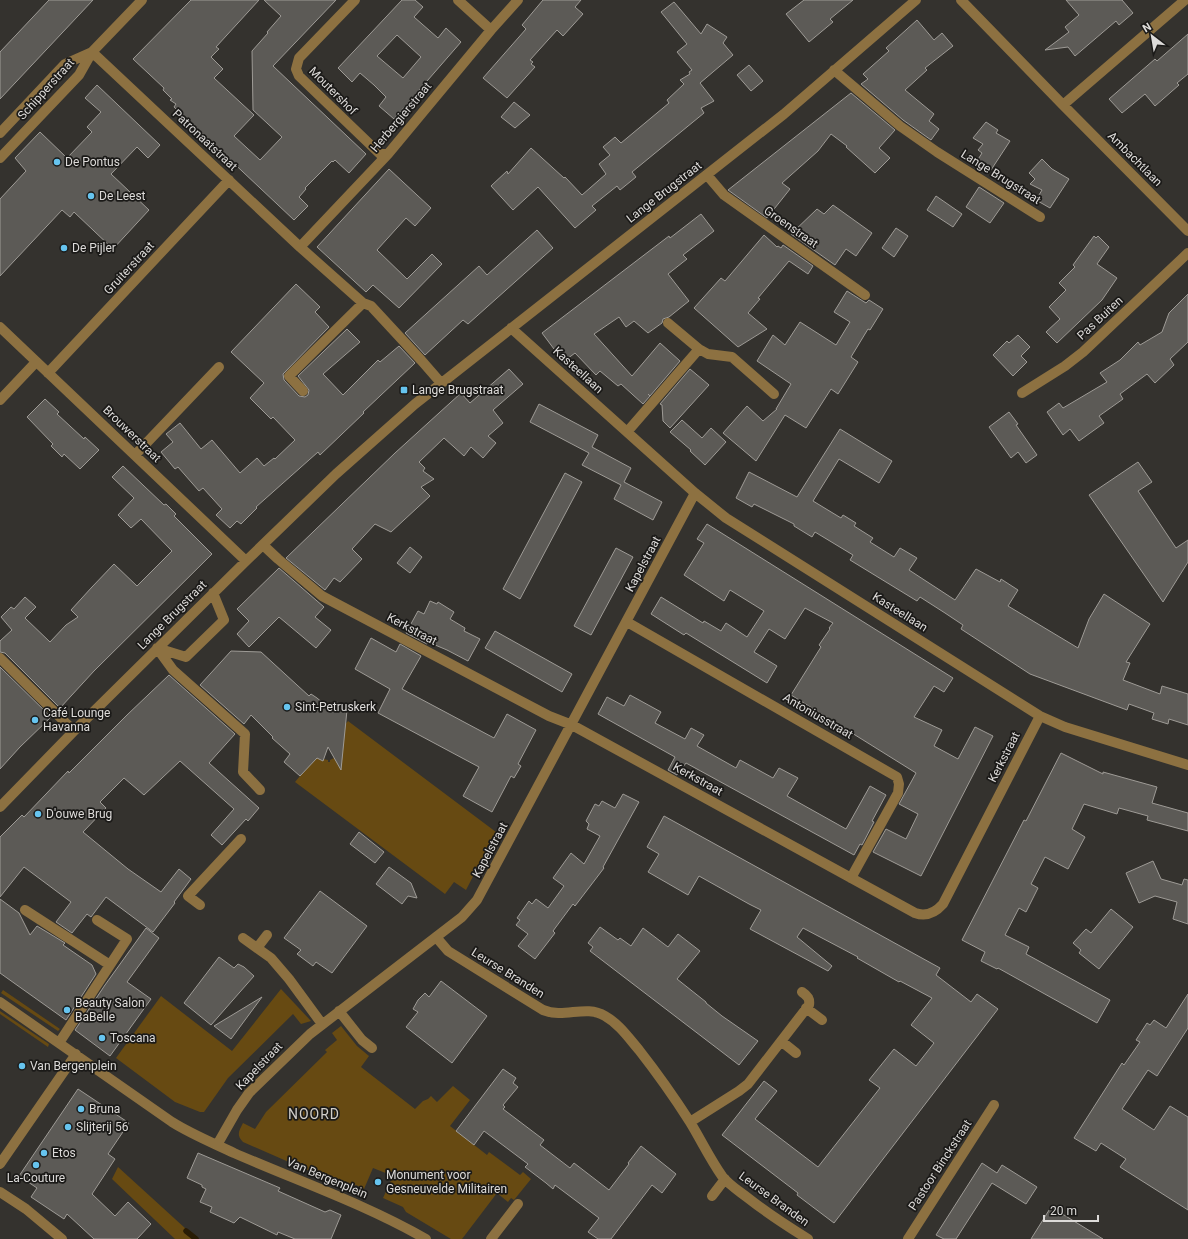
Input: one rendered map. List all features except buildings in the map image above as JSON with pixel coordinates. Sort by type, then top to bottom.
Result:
[{"type":"street","name":"Schipperstraat","points":[[0,158],[79,75],[92,52],[142,0]]},
{"type":"street","name":"Moutershof","points":[[355,0],[299,58],[296,69],[298,76],[380,154],[388,154]]},
{"type":"street","points":[[458,0],[491,30]]},
{"type":"street","name":"Herbergierstraat","points":[[300,247],[388,154],[491,30],[518,0]]},
{"type":"street","name":"Lange Brugstraat","points":[[0,807],[74,730],[336,474],[441,383],[784,114],[916,0]]},
{"type":"street","name":"Ambachtlaan","points":[[961,0],[1188,231]]},
{"type":"street","points":[[1063,105],[1185,0]]},
{"type":"street","name":"Schipperstraat","points":[[0,133],[65,64],[92,52]]},
{"type":"street","name":"Patronaatstraat","points":[[92,52],[300,247],[363,303],[371,306],[441,383]]},
{"type":"street","name":"Lange Brugstraat","points":[[834,70],[906,131],[1040,217]]},
{"type":"street","name":"Groenstraat","points":[[707,175],[724,195],[865,295]]},
{"type":"street","name":"Gruiterstraat","points":[[48,373],[229,180]]},
{"type":"street","name":"Pas Buiten","points":[[1022,393],[1064,366],[1082,352],[1188,253]]},
{"type":"street","points":[[303,391],[289,376],[363,303]]},
{"type":"street","points":[[668,323],[699,349],[708,354],[732,357],[774,394]]},
{"type":"street","name":"Brouwerstraat","points":[[0,327],[246,561]]},
{"type":"street","name":"Kasteellaan","points":[[511,328],[695,493],[726,518],[1040,716],[1065,726],[1188,765]]},
{"type":"street","points":[[627,432],[699,349]]},
{"type":"street","points":[[0,400],[36,362]]},
{"type":"street","points":[[135,455],[219,367]]},
{"type":"street","name":"Kapelstraat","points":[[217,1145],[237,1110],[252,1089],[310,1034],[339,1010],[467,912],[482,893],[695,493]]},
{"type":"street","name":"Kerkstraat","points":[[263,545],[322,596],[550,716],[572,725],[850,878],[921,915],[929,914],[937,910],[943,904],[1040,716]]},
{"type":"street","points":[[157,648],[186,657],[224,620],[214,593]]},
{"type":"street","name":"Antoniusstraat","points":[[627,622],[897,777],[899,784],[898,793],[850,878]]},
{"type":"street","points":[[157,648],[173,670],[245,734],[243,772],[260,790]]},
{"type":"street","points":[[0,658],[74,730]]},
{"type":"street","points":[[200,905],[188,896],[241,839]]},
{"type":"street","points":[[25,910],[110,965]]},
{"type":"street","points":[[59,1043],[127,939],[97,920]]},
{"type":"street","points":[[257,948],[267,935]]},
{"type":"street","name":"Leurse Branden","points":[[436,937],[448,951],[543,1010],[562,1014],[588,1010],[600,1013],[612,1020],[649,1063],[690,1122],[706,1151],[725,1179],[768,1214],[808,1239]]},
{"type":"street","points":[[243,938],[271,958],[322,1024]]},
{"type":"street","points":[[690,1122],[744,1088],[806,1008],[809,1001],[808,997],[802,992]]},
{"type":"street","name":"Van Bergenplein","points":[[0,1002],[184,1130],[388,1218],[426,1239]]},
{"type":"street","points":[[806,1008],[822,1020]]},
{"type":"street","points":[[339,1010],[362,1040],[372,1048]]},
{"type":"street","points":[[781,1041],[796,1053]]},
{"type":"street","points":[[0,1164],[76,1054]]},
{"type":"street","name":"Pastoor Binckstraat","points":[[908,1239],[994,1105]]},
{"type":"street","name":"Leurse Branden","points":[[712,1196],[725,1179]]},
{"type":"street","points":[[0,1192],[26,1209],[62,1239]]},
{"type":"street","points":[[491,1239],[518,1204]]},
{"type":"shaded area","points":[[348,721],[496,832],[466,890],[454,882],[445,894],[295,782],[318,755],[322,758],[322,761],[323,759],[330,762],[330,760],[334,758],[336,760],[343,747],[342,728]]},
{"type":"shaded area","points":[[281,989],[311,1021],[301,1024],[293,1014],[228,1078],[204,1112],[200,1112],[175,1102],[116,1058],[161,996],[232,1051]]},
{"type":"shaded area","points":[[3,990],[60,1029],[58,1031],[1,993]]},
{"type":"shaded area","points":[[0,1011],[49,1044],[48,1047],[0,1014]]},
{"type":"shaded area","points":[[341,1026],[357,1046],[369,1056],[361,1067],[415,1109],[431,1096],[437,1102],[453,1086],[470,1100],[450,1126],[487,1155],[489,1152],[520,1175],[523,1172],[531,1179],[514,1200],[511,1198],[508,1202],[497,1193],[462,1239],[451,1239],[406,1212],[403,1207],[383,1198],[393,1176],[373,1168],[364,1189],[356,1185],[348,1188],[241,1140],[239,1137],[239,1131],[243,1123],[255,1129],[266,1112],[327,1052],[325,1050],[337,1040],[332,1033]]},
{"type":"shaded area","points":[[118,1167],[197,1239],[175,1239],[112,1179]]},
{"type":"waterway","points":[[186,1231],[196,1239]]},
{"type":"place","name":"De Pontus","points":[[57,162]]},
{"type":"place","name":"De Leest","points":[[91,196]]},
{"type":"place","name":"De Pijler","points":[[64,248]]},
{"type":"place","name":"Lange Brugstraat","points":[[404,390]]},
{"type":"place","name":"Sint-Petruskerk","points":[[287,707]]},
{"type":"place","name":"Café Lounge Havanna","points":[[35,720]]},
{"type":"place","name":"D'ouwe Brug","points":[[38,814]]},
{"type":"place","name":"Beauty Salon BaBelle","points":[[67,1010]]},
{"type":"place","name":"Toscana","points":[[102,1038]]},
{"type":"place","name":"Van Bergenplein","points":[[22,1066]]},
{"type":"place","name":"Bruna","points":[[81,1109]]},
{"type":"place","name":"Slijterij 56","points":[[68,1127]]},
{"type":"place","name":"Etos","points":[[44,1153]]},
{"type":"place","name":"La-Couture","points":[[36,1165]]},
{"type":"place","name":"Monument voor Gesneuvelde Militairen","points":[[378,1182]]},
{"type":"district","name":"NOORD","points":[[314,1114]]}]
